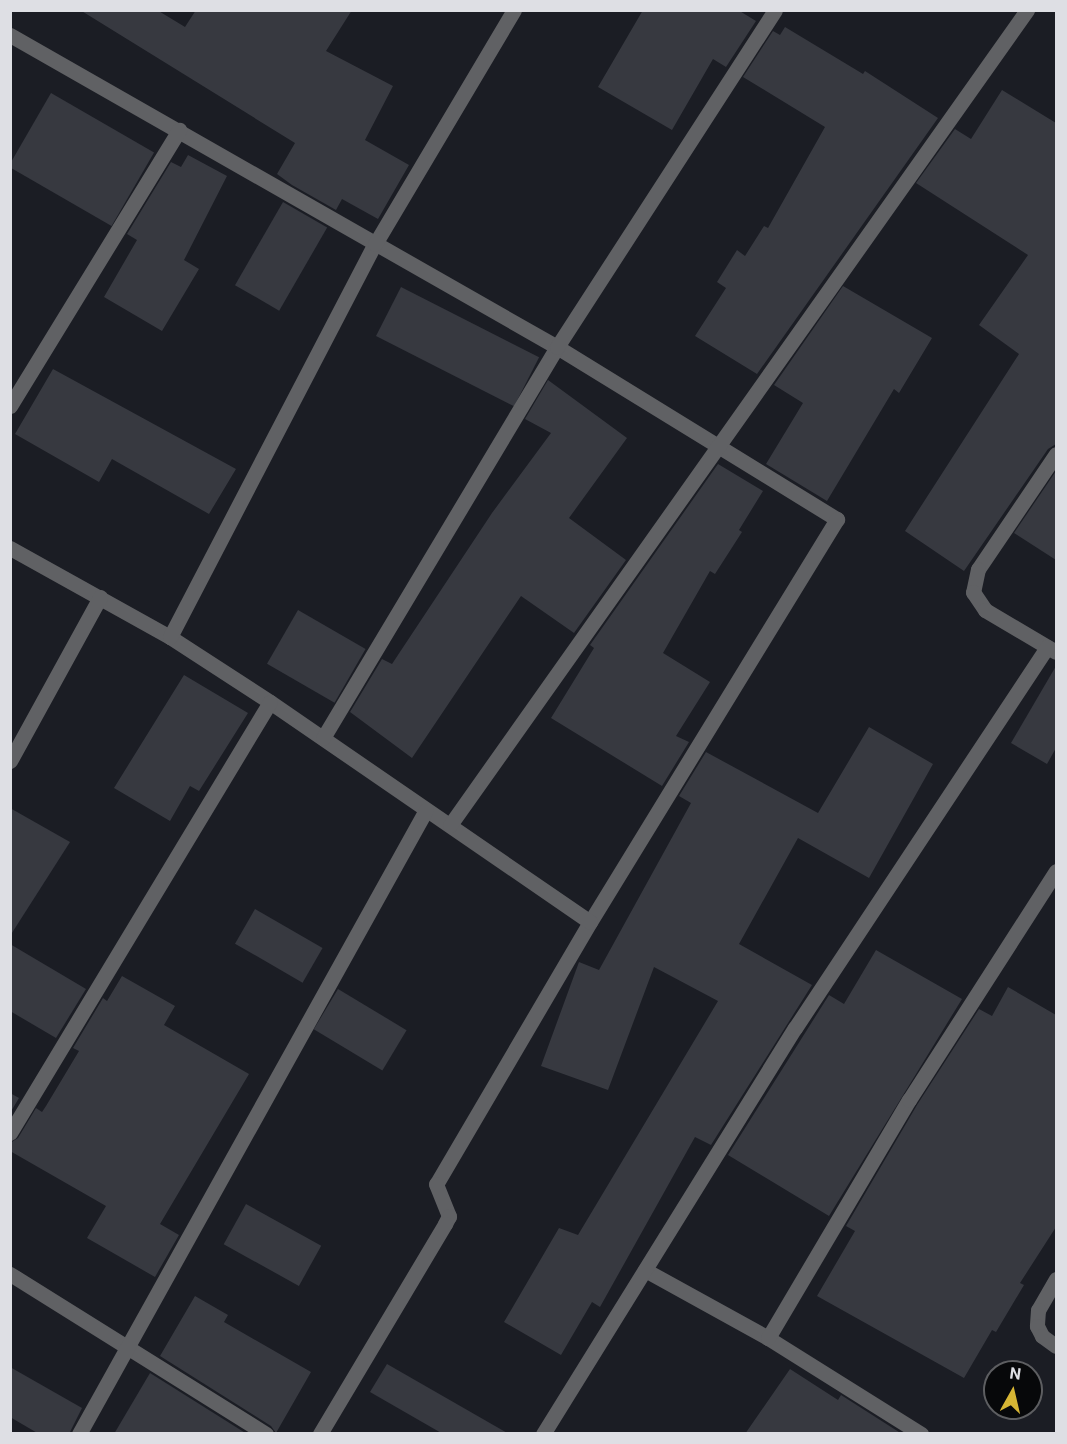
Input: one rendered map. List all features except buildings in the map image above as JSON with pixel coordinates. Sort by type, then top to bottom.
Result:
[{"type":"street","points":[[170,637],[375,244],[514,10]]},
{"type":"street","points":[[323,738],[557,347],[775,10]]},
{"type":"street","points":[[450,825],[716,445],[1027,10]]},
{"type":"street","points":[[10,35],[557,347],[837,519],[590,922],[436,1184],[449,1216],[320,1434]]},
{"type":"street","points":[[10,406],[179,130]]},
{"type":"street","points":[[548,1432],[795,1028],[1052,650],[985,610],[973,592],[978,569],[1056,454]]},
{"type":"street","points":[[10,548],[170,637],[270,702],[590,922]]},
{"type":"street","points":[[10,762],[100,597]]},
{"type":"street","points":[[10,1133],[270,702]]},
{"type":"street","points":[[79,1434],[426,810]]},
{"type":"street","points":[[768,1338],[909,1100],[1056,871]]},
{"type":"street","points":[[645,1270],[768,1338],[921,1434]]},
{"type":"street","points":[[10,1274],[28,1289],[127,1344],[266,1434]]},
{"type":"street","points":[[1056,1279],[1038,1310],[1037,1326],[1042,1336],[1056,1346]]}]
